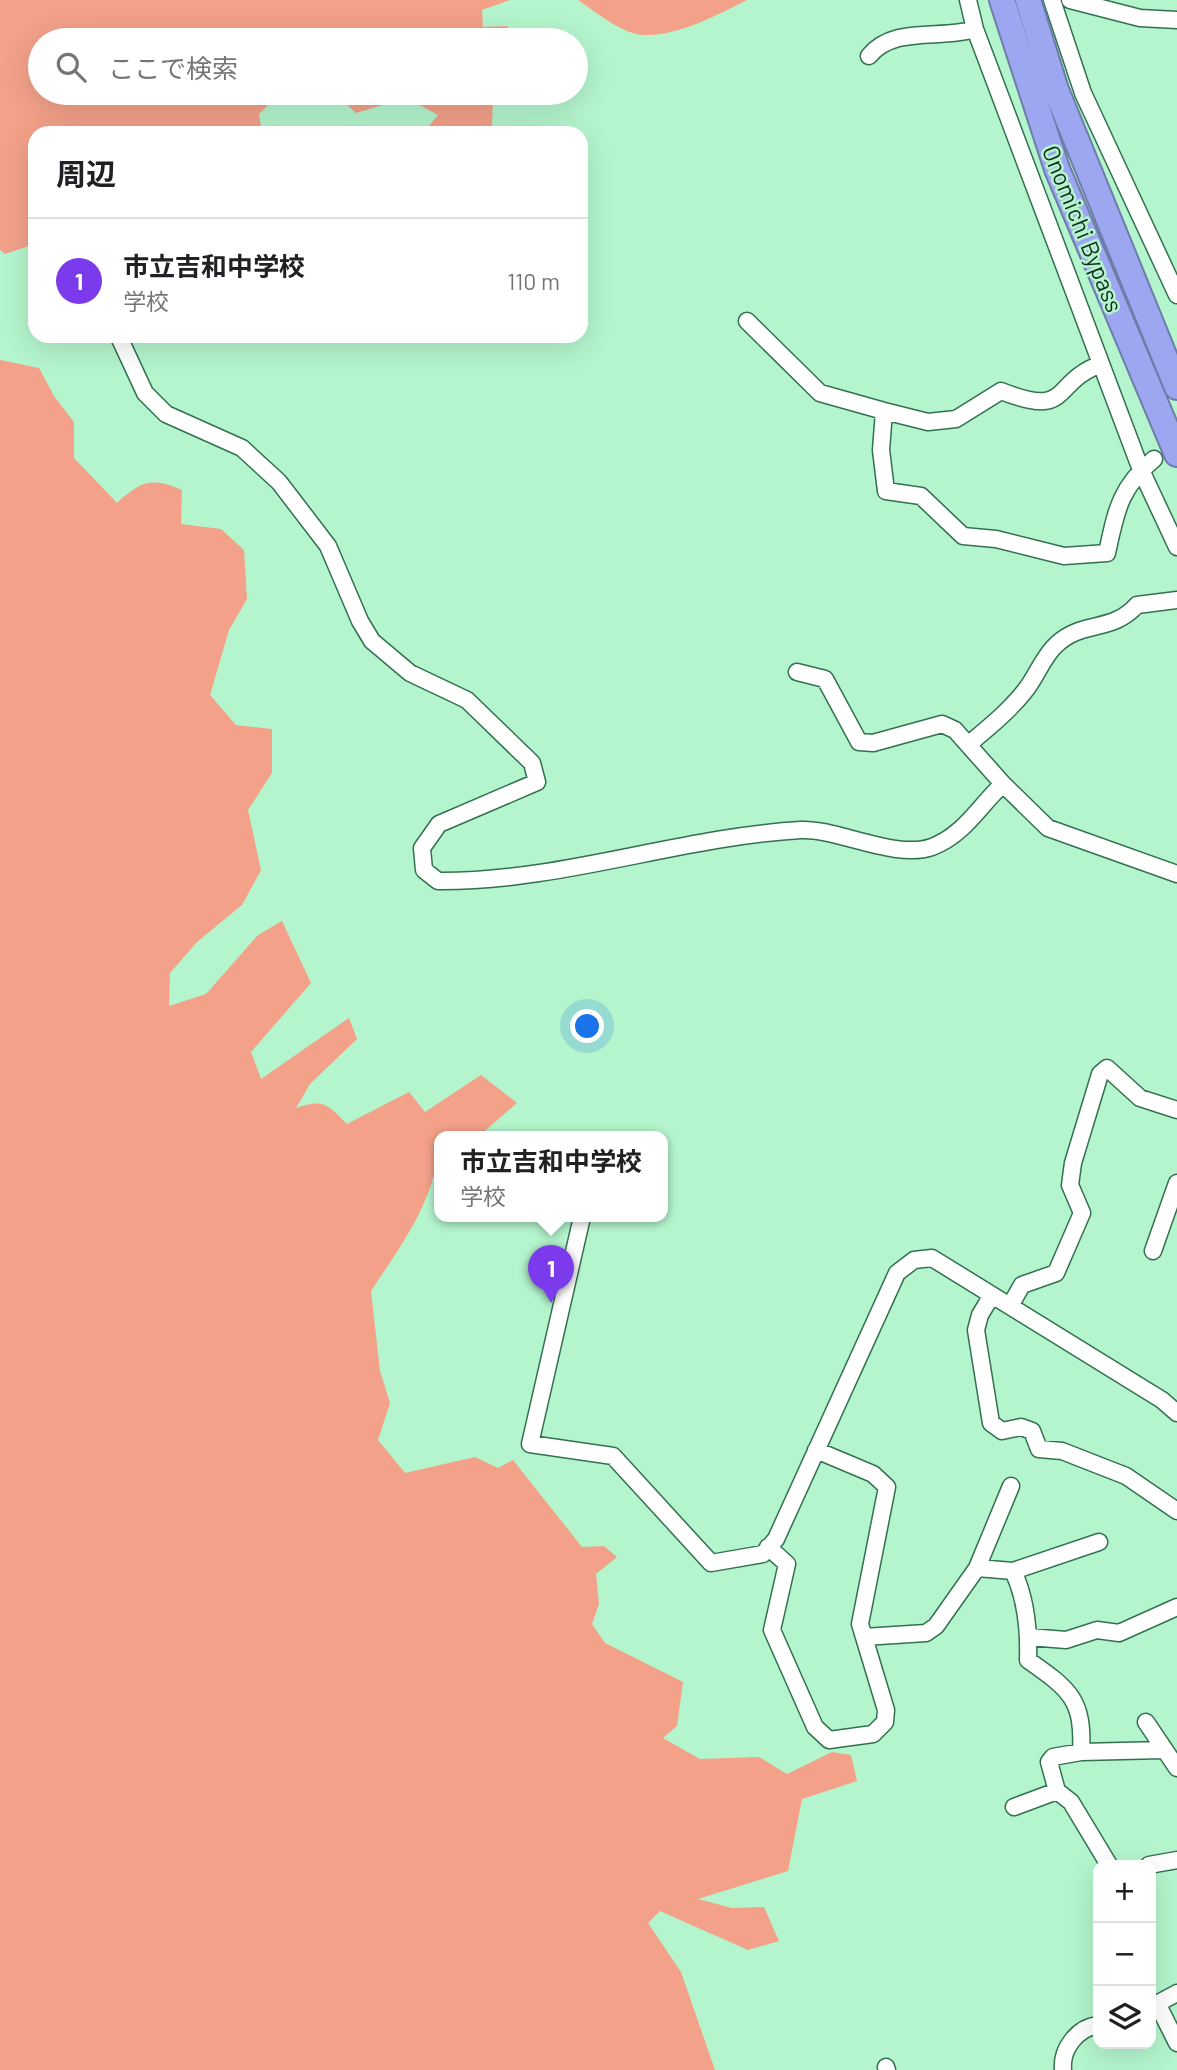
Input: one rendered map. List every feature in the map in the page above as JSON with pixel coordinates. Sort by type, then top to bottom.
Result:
[{"type":"highway","name":"Onomichi Bypass","points":[[1002,0],[1057,169],[1166,456]]},
{"type":"highway","name":"Onomichi Bypass","points":[[1028,0],[1056,90],[1177,387]]},
{"type":"street","points":[[968,0],[975,29],[1141,470],[1177,547]]},
{"type":"street","points":[[1052,0],[1083,93],[1177,295]]},
{"type":"street","points":[[1070,0],[1140,18],[1177,20]]},
{"type":"street","points":[[869,56],[877,46],[929,32],[958,35],[975,29]]},
{"type":"street","points":[[747,321],[820,393],[928,422],[956,419],[1001,391],[1031,402],[1056,399],[1085,370],[1101,364]]},
{"type":"street","points":[[122,343],[145,393],[166,414],[242,448],[279,482],[328,546],[360,621],[372,640],[410,673],[467,700],[532,763],[537,773],[537,782],[439,824],[422,848],[424,870],[438,881],[558,871],[703,841],[805,830],[867,844],[930,848],[964,828],[1003,784]]},
{"type":"street","points":[[884,411],[881,450],[886,491],[921,496],[963,536],[996,539],[1064,556],[1107,553],[1118,505],[1134,475],[1166,456]]},
{"type":"street","points":[[969,744],[1008,710],[1025,691],[1055,645],[1069,634],[1126,618],[1137,605],[1177,600]]},
{"type":"street","points":[[797,672],[825,679],[849,729],[859,742],[873,743],[942,724],[956,730],[1003,784],[1048,828],[1177,874]]},
{"type":"street","points":[[1010,1306],[1023,1285],[1056,1273],[1082,1213],[1070,1185],[1073,1163],[1100,1074],[1107,1068],[1140,1098],[1177,1110]]},
{"type":"street","points":[[1153,1251],[1177,1183]]},
{"type":"street","points":[[581,1222],[530,1444],[613,1456],[711,1563],[763,1554],[776,1539],[897,1273],[914,1260],[932,1258],[1162,1400],[1177,1413]]},
{"type":"street","points":[[992,1295],[980,1315],[976,1330],[991,1423],[1002,1431],[1021,1427],[1032,1431],[1039,1449],[1062,1451],[1126,1476],[1177,1511]]},
{"type":"street","points":[[768,1547],[787,1564],[772,1630],[815,1727],[829,1740],[873,1734],[885,1722],[886,1710],[860,1624],[887,1487],[873,1474],[816,1450]]},
{"type":"street","points":[[864,1637],[926,1633],[936,1626],[977,1568],[1011,1486]]},
{"type":"street","points":[[977,1568],[1013,1571],[1099,1542]]},
{"type":"street","points":[[1013,1571],[1021,1588],[1029,1637],[1028,1660],[1066,1686],[1082,1721],[1081,1752]]},
{"type":"street","points":[[1029,1637],[1066,1640],[1097,1630],[1119,1633],[1177,1607]]},
{"type":"street","points":[[1146,1722],[1162,1750],[1177,1768]]},
{"type":"street","points":[[1106,1860],[1071,1802],[1057,1791],[1049,1762],[1053,1757],[1081,1752],[1162,1750]]},
{"type":"street","points":[[1014,1807],[1057,1791]]},
{"type":"street","points":[[1156,1864],[1177,1860]]},
{"type":"street","points":[[1156,2005],[1177,1993]]},
{"type":"street","points":[[1156,2009],[1177,2043]]},
{"type":"street","points":[[1063,2070],[1062,2058],[1073,2039],[1088,2026],[1093,2026]]},
{"type":"shaded area","points":[[0,0],[510,0],[482,10],[483,27],[508,28],[28,28],[28,105],[268,105],[259,114],[261,126],[28,126],[28,246],[5,254],[0,250]]},
{"type":"shaded area","points":[[578,0],[747,0],[684,28],[645,35],[619,27]]},
{"type":"shaded area","points":[[347,105],[383,105],[356,113]]},
{"type":"shaded area","points":[[419,105],[493,105],[492,126],[429,126],[438,115]]},
{"type":"shaded area","points":[[0,360],[39,368],[54,396],[74,422],[74,458],[117,503],[147,483],[172,486],[182,490],[181,524],[221,529],[244,550],[247,599],[229,630],[210,695],[236,725],[272,729],[272,773],[248,810],[261,870],[242,905],[197,942],[170,973],[169,1006],[206,994],[258,935],[282,921],[311,983],[251,1052],[261,1079],[349,1018],[357,1039],[310,1084],[296,1108],[313,1104],[325,1105],[347,1124],[409,1092],[425,1112],[481,1075],[517,1103],[485,1131],[434,1131],[434,1174],[426,1199],[407,1236],[371,1291],[380,1371],[390,1403],[378,1440],[405,1473],[475,1457],[498,1468],[513,1460],[582,1547],[604,1546],[617,1557],[596,1574],[599,1604],[592,1624],[605,1643],[683,1682],[677,1726],[663,1738],[700,1759],[759,1757],[787,1774],[832,1752],[851,1755],[857,1781],[802,1799],[788,1871],[698,1899],[732,1908],[764,1907],[779,1941],[748,1950],[660,1911],[648,1923],[681,1972],[715,2070],[0,2070]]},
{"type":"place","name":"市立吉和中学校","points":[[551,1303]]}]
